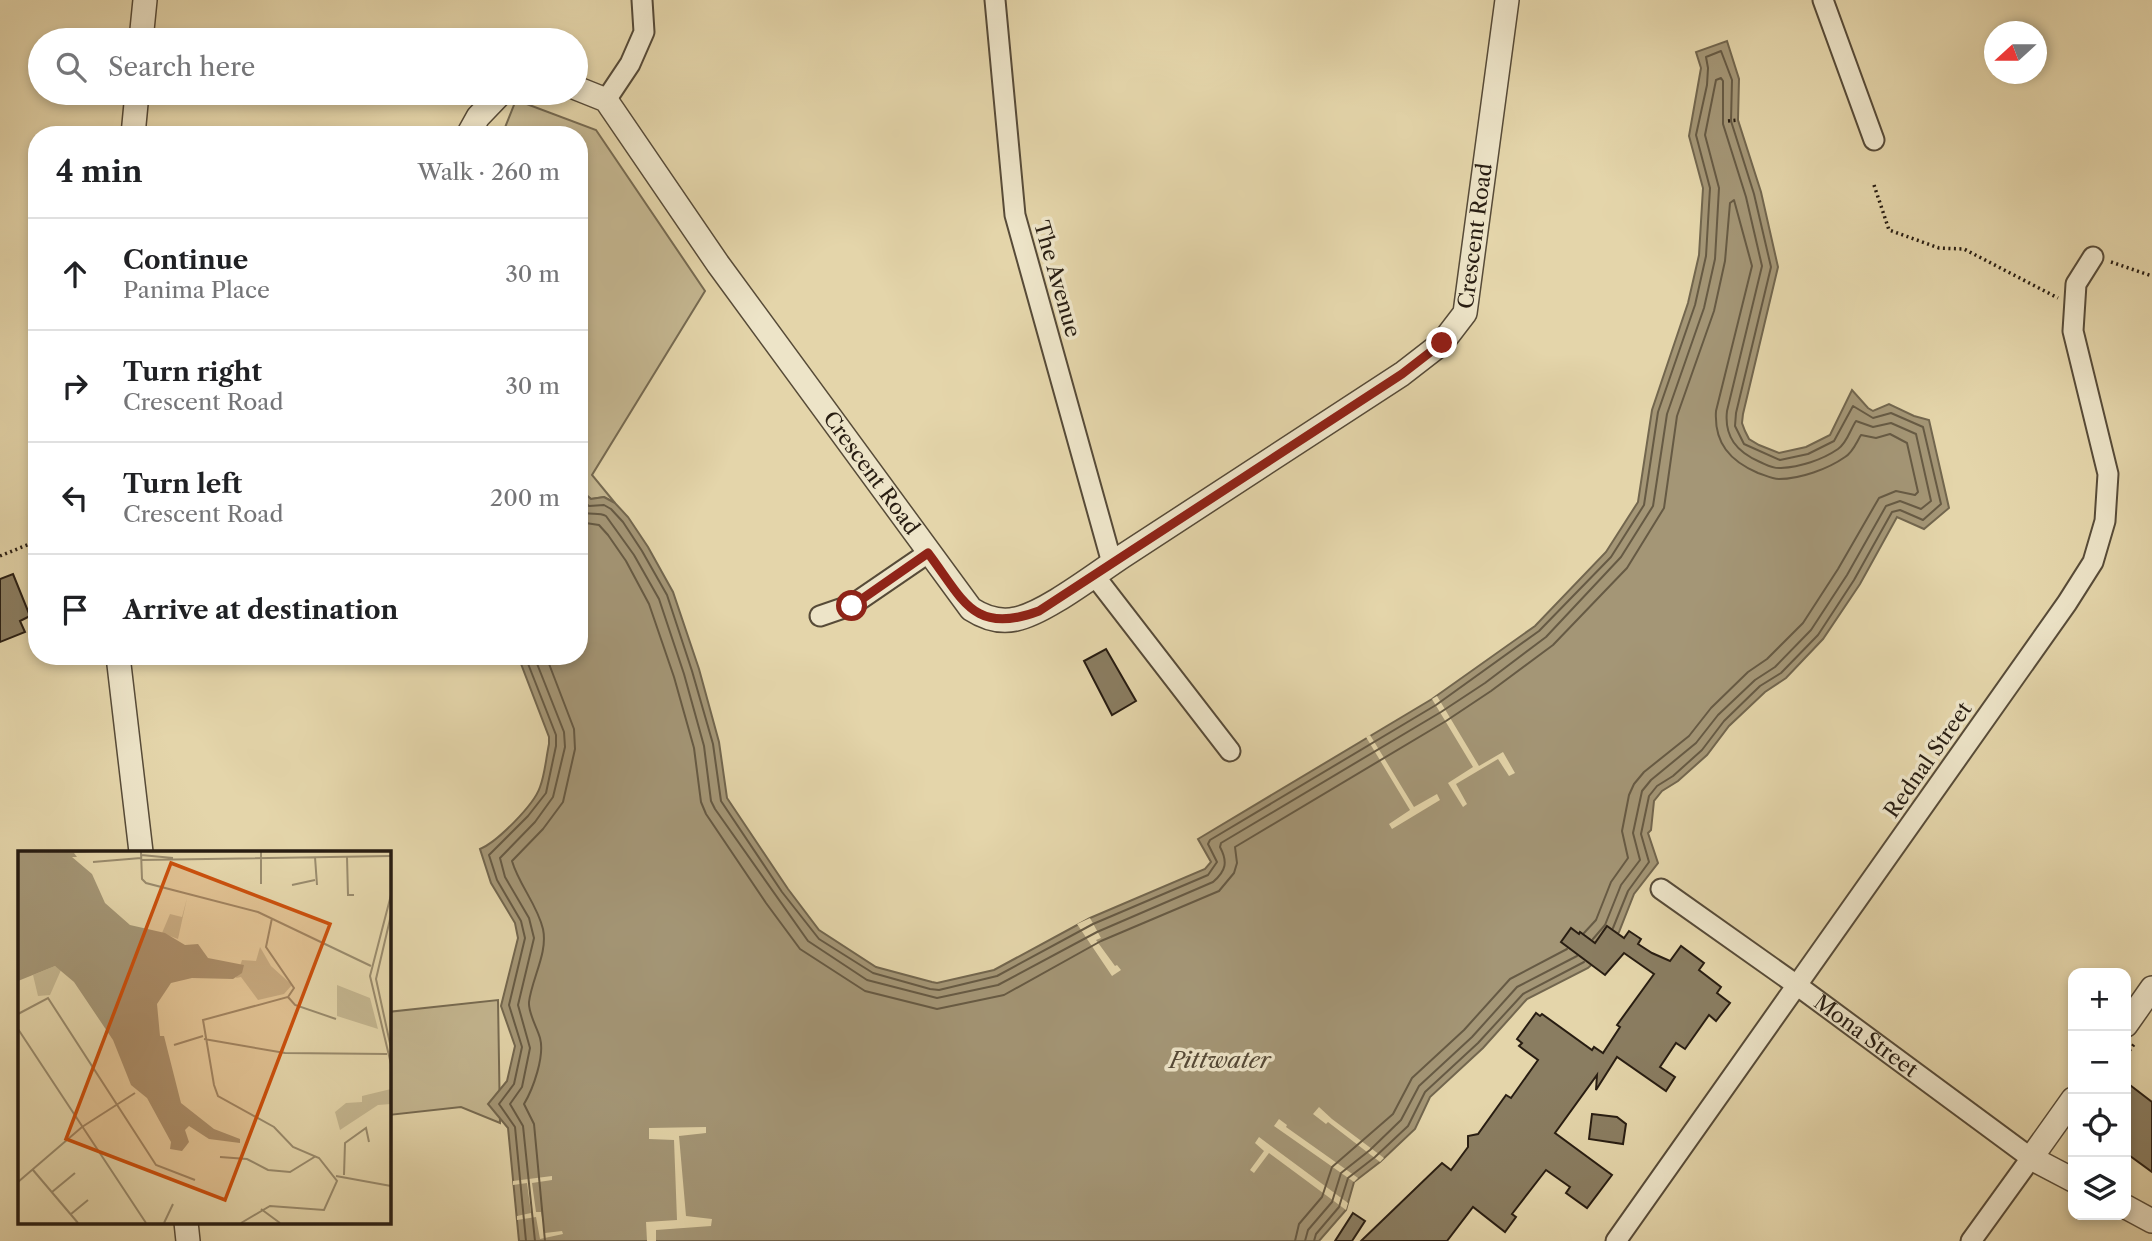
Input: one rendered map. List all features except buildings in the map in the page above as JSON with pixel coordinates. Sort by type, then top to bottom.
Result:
[{"type":"street","points":[[142,28],[145,0]]},
{"type":"street","points":[[588,93],[606,100],[630,64],[644,32],[642,0]]},
{"type":"street","name":"The Avenue","points":[[995,0],[1015,215],[1103,569],[1230,751]]},
{"type":"street","name":"Crescent Road","points":[[606,100],[718,264],[928,553],[971,609],[984,618],[1001,621],[1017,619],[1039,611],[1402,374],[1442,343],[1465,313],[1507,0]]},
{"type":"street","points":[[1823,0],[1874,140]]},
{"type":"street","points":[[134,126],[136,105]]},
{"type":"street","points":[[473,126],[489,105]]},
{"type":"street","name":"Rednal Street","points":[[1616,1241],[1798,986],[2093,562],[2105,521],[2108,474],[2073,331],[2076,284],[2093,257]]},
{"type":"street","points":[[820,616],[852,606],[928,553]]},
{"type":"street","points":[[119,665],[141,851]]},
{"type":"street","name":"Mona Street","points":[[1661,889],[1798,986],[2031,1158],[2068,1177]]},
{"type":"street","points":[[2131,1018],[2152,988]]},
{"type":"street","points":[[1971,1241],[2068,1105]]},
{"type":"street","points":[[2131,1210],[2152,1220]]},
{"type":"path","points":[[1728,121],[1738,120]]},
{"type":"path","points":[[1874,185],[1889,230],[1939,248],[1964,249],[2059,299]]},
{"type":"path","points":[[2093,257],[2152,276]]},
{"type":"path","points":[[0,556],[28,545]]},
{"type":"shaded area","points":[[514,105],[529,105],[585,126],[506,126]]},
{"type":"shaded area","points":[[588,127],[596,130],[705,291],[592,475],[615,503],[604,497],[591,499],[588,496]]},
{"type":"shaded area","points":[[498,1000],[500,1123],[461,1107],[390,1115],[390,1012]]},
{"type":"water","name":"Pittwater","points":[[1727,41],[1739,79],[1738,120],[1761,192],[1778,267],[1743,414],[1742,423],[1749,439],[1779,453],[1806,447],[1830,435],[1852,390],[1873,411],[1889,404],[1929,420],[1949,508],[1924,529],[1897,517],[1860,584],[1823,639],[1786,678],[1765,692],[1729,726],[1707,755],[1678,781],[1662,791],[1654,801],[1651,830],[1648,833],[1658,863],[1634,894],[1619,932],[1597,960],[1588,968],[1527,999],[1483,1048],[1430,1097],[1415,1129],[1354,1182],[1346,1210],[1319,1241],[519,1241],[508,1128],[488,1104],[507,1081],[515,1046],[501,1006],[518,938],[515,923],[491,883],[480,849],[496,839],[523,813],[542,782],[549,737],[521,665],[588,665],[588,496],[591,499],[604,497],[615,503],[628,517],[673,592],[699,669],[719,742],[727,798],[819,930],[876,967],[932,982],[994,970],[1090,918],[1205,869],[1211,862],[1198,839],[1432,699],[1535,626],[1606,552],[1638,502],[1652,410],[1688,303],[1699,255],[1703,188],[1689,136],[1701,68],[1696,52]]},
{"type":"pier","points":[[1437,696],[1479,766],[1503,752],[1515,773],[1509,776],[1498,759],[1456,784],[1467,804],[1463,807],[1448,783],[1473,767],[1432,699]]},
{"type":"pier","points":[[1370,735],[1414,807],[1437,794],[1440,800],[1392,829],[1389,824],[1410,810],[1366,737]]},
{"type":"pier","points":[[1090,918],[1101,938],[1096,940],[1121,970],[1112,976],[1077,924]]},
{"type":"pier","points":[[1319,1107],[1384,1158],[1380,1162],[1328,1122],[1326,1124],[1313,1114]]},
{"type":"pier","points":[[1279,1119],[1286,1127],[1358,1178],[1354,1182],[1274,1126]]},
{"type":"pier","points":[[706,1127],[706,1133],[679,1136],[686,1216],[712,1219],[711,1226],[656,1230],[656,1241],[647,1241],[646,1222],[677,1220],[674,1140],[649,1139],[649,1128]]},
{"type":"pier","points":[[1259,1137],[1348,1203],[1346,1210],[1269,1153],[1254,1173],[1250,1170],[1264,1151],[1255,1143]]},
{"type":"pier","points":[[552,1176],[552,1180],[532,1183],[536,1212],[541,1212],[545,1233],[562,1231],[563,1234],[540,1239],[536,1217],[517,1220],[517,1216],[531,1213],[527,1183],[513,1185],[513,1181]]},
{"type":"route","points":[[852,606],[928,553],[971,609],[984,618],[1001,621],[1017,619],[1039,611],[1402,374],[1442,343]]}]
